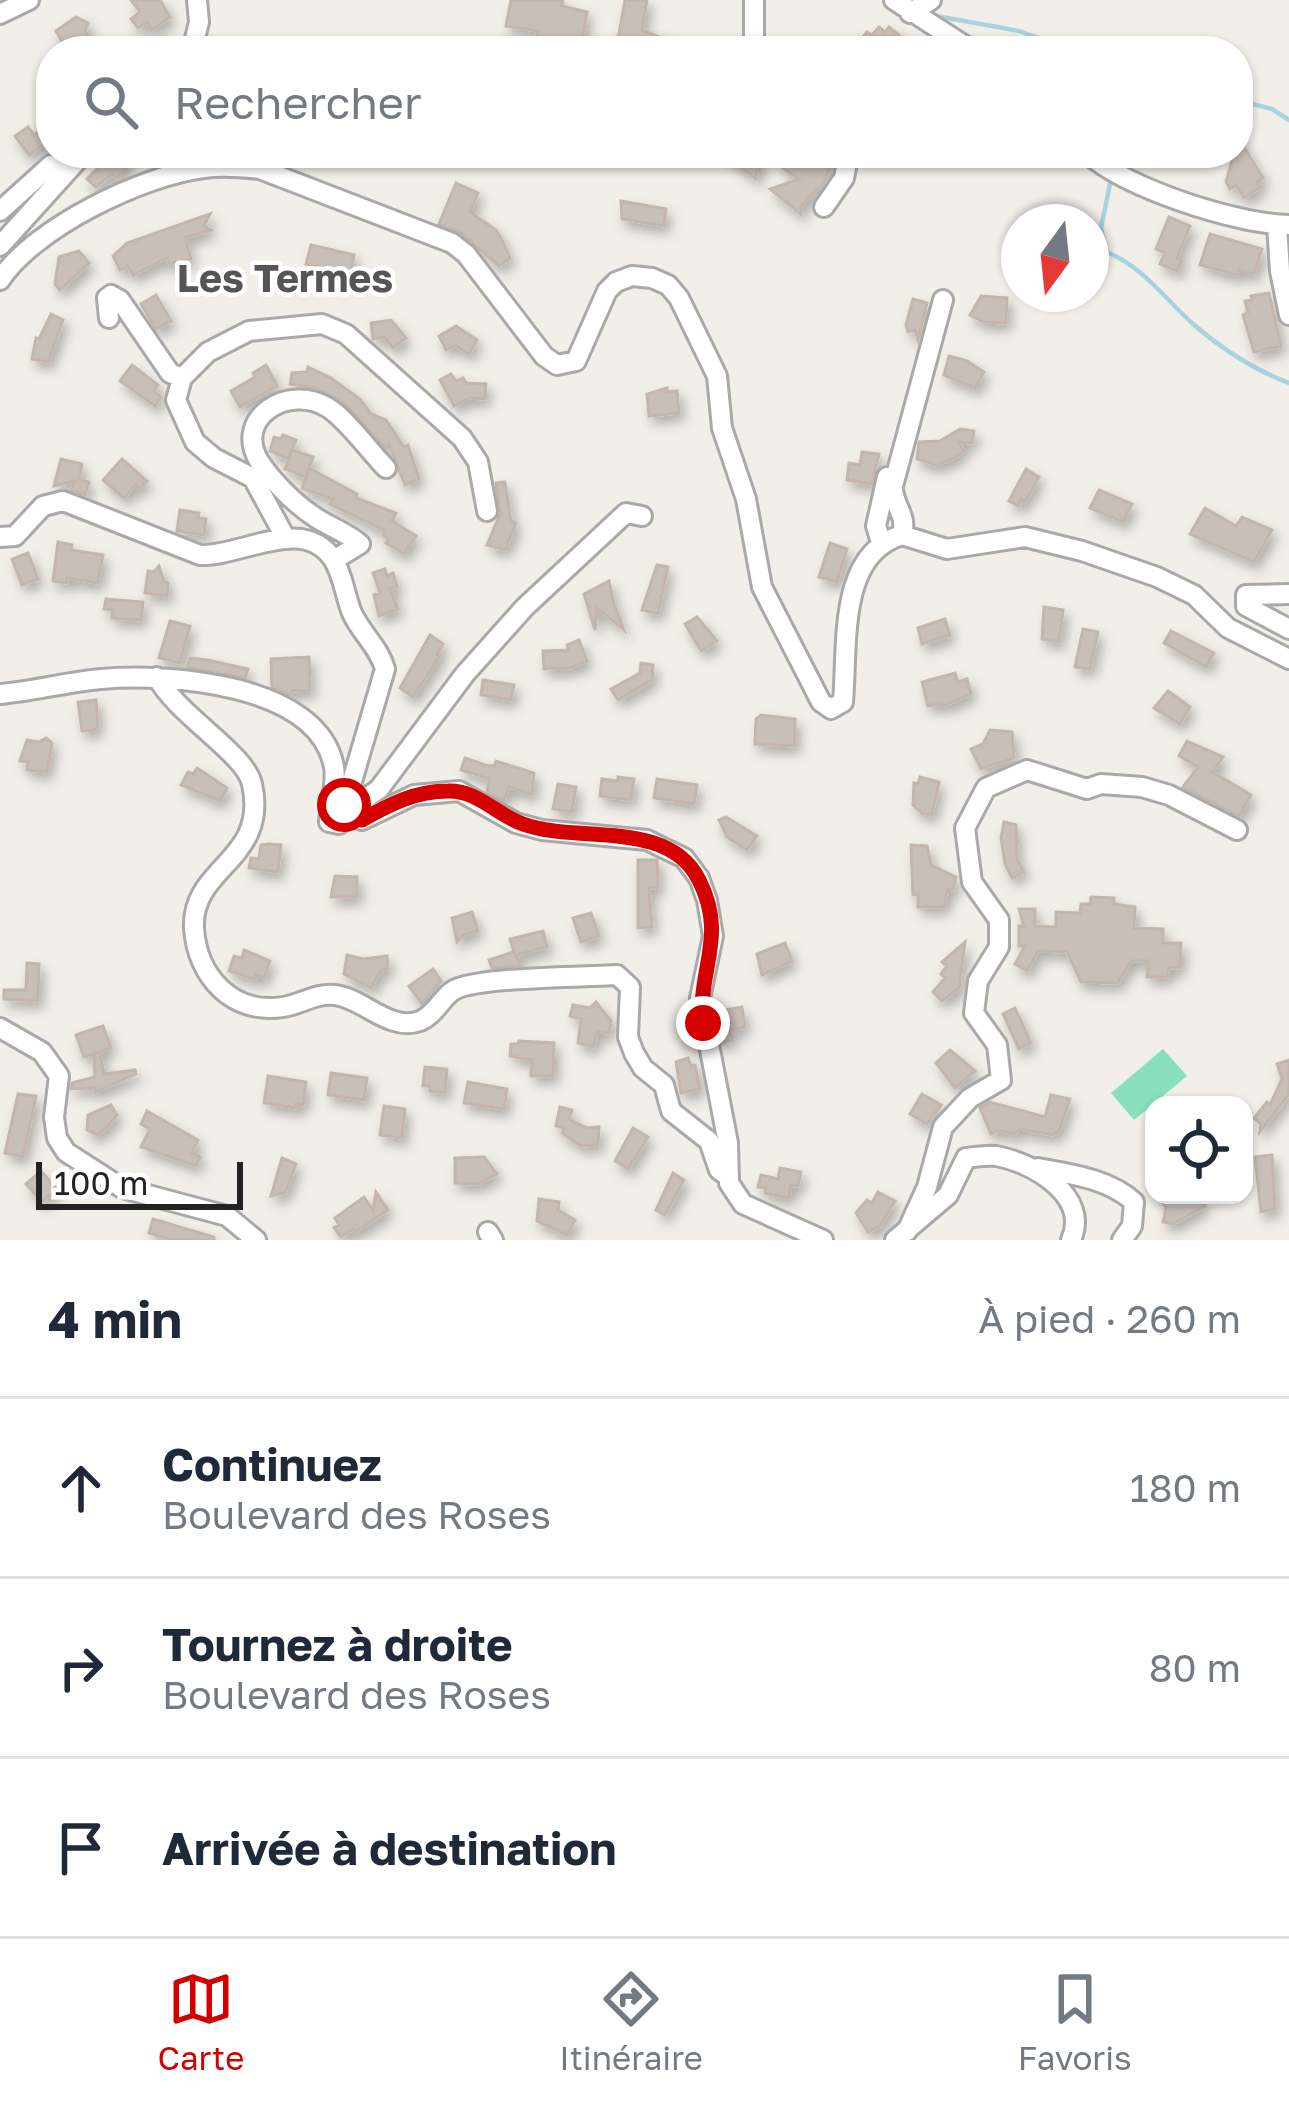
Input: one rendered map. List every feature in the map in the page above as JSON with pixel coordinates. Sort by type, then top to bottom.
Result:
[{"type":"street","points":[[1,10],[29,0]]},
{"type":"street","points":[[196,36],[197,0]]},
{"type":"street","points":[[754,0],[754,36]]},
{"type":"street","points":[[902,6],[931,0]]},
{"type":"street","points":[[902,6],[949,36]]},
{"type":"street","points":[[0,211],[49,168]]},
{"type":"street","points":[[0,246],[69,169],[65,168]]},
{"type":"street","points":[[0,280],[32,246],[135,187],[201,168]]},
{"type":"street","points":[[252,168],[452,243],[466,254],[544,356],[557,365],[576,361],[607,291],[616,282],[652,278],[668,285],[717,376],[722,428],[746,499],[762,587],[821,701],[831,709],[843,702],[854,588],[863,562],[881,542],[902,535],[947,549],[1025,537],[1082,551],[1157,577],[1194,596],[1228,628],[1289,659]]},
{"type":"street","points":[[824,207],[846,168]]},
{"type":"street","points":[[1106,168],[1197,206],[1283,225],[1280,271],[1289,315]]},
{"type":"street","points":[[109,318],[105,309],[111,295],[120,300],[170,373],[182,378]]},
{"type":"street","points":[[902,535],[904,515],[892,496],[893,486],[943,301]]},
{"type":"street","points":[[285,538],[254,478],[214,458],[195,442],[176,400],[182,378],[208,352],[249,331],[322,324],[346,334],[462,438],[478,462],[487,511]]},
{"type":"street","points":[[881,542],[876,526],[879,503],[922,345]]},
{"type":"street","points":[[334,560],[360,544],[308,513],[261,464],[250,442],[253,428],[274,404],[293,398],[327,407],[386,468]]},
{"type":"street","points":[[0,537],[15,536],[43,506],[63,501],[200,555],[221,556],[285,538],[315,544],[334,560],[354,618],[380,653],[385,669],[347,810],[339,824],[329,821],[334,762],[322,737],[302,716],[268,698],[157,677],[98,679],[0,694]]},
{"type":"street","points":[[347,810],[379,789],[465,674],[525,607],[626,513],[642,516]]},
{"type":"street","points":[[1289,594],[1246,595],[1246,606],[1289,629]]},
{"type":"street","points":[[157,677],[196,724],[244,761],[252,783],[254,810],[247,841],[196,901],[194,929],[202,968],[222,992],[245,1006],[268,1009],[316,994],[340,995],[402,1022],[420,1021],[454,990],[493,980],[617,976],[630,988],[628,1037],[634,1053],[643,1068],[664,1085],[671,1111],[709,1141],[719,1170],[729,1177]]},
{"type":"street","points":[[901,1235],[927,1187],[943,1127],[970,1098],[1001,1080],[997,1045],[974,1013],[977,981],[998,947],[999,920],[972,882],[965,828],[986,788],[1027,770],[1088,789],[1101,784],[1142,787],[1237,830]]},
{"type":"street","points":[[347,810],[362,820],[414,794],[460,791],[516,823],[647,841],[684,858],[699,878],[713,936],[700,998],[728,1143],[729,1177],[743,1204],[824,1240]]},
{"type":"street","points":[[0,1028],[42,1052],[59,1076],[54,1117],[57,1138],[66,1152],[122,1188],[227,1216],[256,1240]]},
{"type":"street","points":[[901,1235],[948,1195],[966,1158],[992,1155],[1075,1174],[1122,1191],[1134,1202],[1132,1226],[1122,1240]]},
{"type":"street","points":[[1033,1168],[1070,1199],[1076,1229],[1072,1240]]},
{"type":"green space","points":[[1163,1049],[1187,1076],[1163,1096],[1145,1096],[1145,1111],[1134,1120],[1111,1093]]},
{"type":"building","points":[[131,0],[160,0],[170,17],[152,30],[147,22],[138,28],[131,19],[140,12]]},
{"type":"building","points":[[511,0],[563,0],[562,6],[587,12],[582,36],[537,36],[538,31],[506,26]]},
{"type":"building","points":[[625,0],[647,0],[642,30],[657,36],[619,36]]},
{"type":"building","points":[[76,17],[88,23],[89,36],[59,36],[56,31]]},
{"type":"building","points":[[879,27],[885,32],[889,27],[899,35],[864,36]]},
{"type":"building","points":[[28,127],[36,150],[29,155],[15,136]]},
{"type":"building","points":[[1253,162],[1263,178],[1257,182],[1261,187],[1244,198],[1236,185],[1230,189],[1226,182],[1230,168],[1253,168]]},
{"type":"building","points":[[98,168],[127,168],[96,187],[87,179]]},
{"type":"building","points":[[742,168],[761,168],[756,179]]},
{"type":"building","points":[[783,168],[830,168],[824,183],[801,206],[801,214],[770,189],[799,179]]},
{"type":"building","points":[[456,183],[478,193],[470,212],[501,238],[510,258],[499,266],[460,232],[439,224]]},
{"type":"building","points":[[621,201],[666,209],[664,226],[622,219]]},
{"type":"building","points":[[210,214],[204,226],[211,230],[185,238],[191,259],[170,264],[167,258],[133,275],[128,266],[120,270],[113,256],[127,243]]},
{"type":"building","points":[[1169,217],[1190,226],[1177,258],[1182,260],[1177,271],[1160,264],[1165,253],[1156,249]]},
{"type":"building","points":[[1210,234],[1262,249],[1254,274],[1239,270],[1237,275],[1200,265]]},
{"type":"building","points":[[311,245],[354,255],[351,272],[306,264]]},
{"type":"building","points":[[79,251],[89,263],[60,290],[55,284],[59,257]]},
{"type":"building","points":[[1269,293],[1281,346],[1254,352],[1243,315],[1248,313],[1245,301]]},
{"type":"building","points":[[156,295],[171,321],[156,329],[141,304]]},
{"type":"building","points":[[981,296],[1001,298],[1006,323],[984,322],[970,315]]},
{"type":"building","points":[[913,299],[927,303],[918,340],[915,330],[908,332],[906,325]]},
{"type":"building","points":[[51,314],[63,320],[48,362],[32,359],[36,338]]},
{"type":"building","points":[[391,320],[406,338],[393,348],[384,337],[373,339],[371,323]]},
{"type":"building","points":[[456,326],[477,340],[469,354],[455,345],[446,350],[439,336]]},
{"type":"building","points":[[949,356],[984,372],[975,388],[944,375]]},
{"type":"building","points":[[132,365],[158,385],[154,391],[161,397],[155,406],[120,381]]},
{"type":"building","points":[[266,365],[277,386],[240,407],[231,391]]},
{"type":"building","points":[[308,367],[331,378],[360,399],[371,414],[386,420],[404,447],[408,445],[419,479],[405,485],[389,445],[386,448],[342,401],[317,388],[290,384],[292,373],[307,372]]},
{"type":"building","points":[[451,374],[456,381],[463,378],[466,383],[486,384],[485,399],[469,398],[454,406],[440,380]]},
{"type":"building","points":[[667,388],[667,392],[677,391],[679,413],[649,416],[647,394]]},
{"type":"building","points":[[960,429],[974,431],[972,443],[958,442],[964,451],[955,458],[936,465],[917,459],[919,442],[940,441]]},
{"type":"building","points":[[274,437],[296,440],[292,450],[313,457],[306,477],[285,469],[289,459],[270,451]]},
{"type":"building","points":[[862,452],[879,454],[872,484],[847,480],[849,463],[860,465]]},
{"type":"building","points":[[61,459],[82,464],[79,479],[89,482],[85,495],[71,490],[75,481],[54,486]]},
{"type":"building","points":[[122,459],[147,481],[139,489],[135,485],[124,498],[103,480]]},
{"type":"building","points":[[309,468],[357,494],[356,498],[396,513],[392,521],[416,536],[404,554],[386,543],[385,531],[330,504],[333,499],[302,488]]},
{"type":"building","points":[[1026,469],[1039,477],[1018,506],[1009,501]]},
{"type":"building","points":[[505,482],[511,521],[516,523],[505,550],[487,545],[500,514],[496,483]]},
{"type":"building","points":[[1099,490],[1132,504],[1123,522],[1090,508]]},
{"type":"building","points":[[1205,508],[1236,526],[1242,517],[1272,530],[1254,562],[1190,534]]},
{"type":"building","points":[[180,510],[206,519],[204,535],[177,531]]},
{"type":"building","points":[[58,542],[72,545],[71,550],[103,555],[98,583],[67,578],[67,583],[53,581]]},
{"type":"building","points":[[830,543],[847,549],[837,582],[819,577]]},
{"type":"building","points":[[28,553],[38,579],[22,585],[12,559]]},
{"type":"building","points":[[657,565],[668,567],[658,614],[642,610]]},
{"type":"building","points":[[159,566],[168,583],[167,596],[145,593],[148,571]]},
{"type":"building","points":[[385,569],[387,576],[393,573],[397,587],[390,589],[398,609],[379,616],[374,595],[380,593],[373,573]]},
{"type":"building","points":[[609,581],[624,630],[597,608],[595,630],[584,594]]},
{"type":"building","points":[[106,599],[143,602],[141,620],[112,618],[113,610],[104,609]]},
{"type":"building","points":[[1044,607],[1063,610],[1059,642],[1042,639]]},
{"type":"building","points":[[697,617],[717,641],[701,651],[685,624]]},
{"type":"building","points":[[945,619],[950,635],[922,644],[918,628]]},
{"type":"building","points":[[170,621],[190,626],[180,663],[159,658]]},
{"type":"building","points":[[1083,629],[1098,632],[1090,669],[1075,667]]},
{"type":"building","points":[[1171,631],[1214,653],[1206,667],[1164,643]]},
{"type":"building","points":[[430,635],[443,644],[440,656],[413,697],[400,688]]},
{"type":"building","points":[[579,640],[587,661],[570,668],[544,669],[543,651],[569,650],[567,645]]},
{"type":"building","points":[[309,657],[310,690],[289,695],[272,687],[271,659]]},
{"type":"building","points":[[190,658],[248,669],[245,678],[187,667]]},
{"type":"building","points":[[641,663],[653,665],[652,680],[618,700],[611,689],[640,673]]},
{"type":"building","points":[[955,673],[958,682],[967,679],[971,694],[944,706],[928,706],[922,682]]},
{"type":"building","points":[[483,680],[514,685],[511,700],[481,695]]},
{"type":"building","points":[[1168,691],[1190,707],[1180,724],[1154,708]]},
{"type":"building","points":[[96,700],[98,725],[95,730],[82,731],[78,702]]},
{"type":"building","points":[[761,715],[795,719],[795,746],[755,744],[756,719]]},
{"type":"building","points":[[990,730],[1012,732],[1014,758],[981,769],[971,749],[983,744]]},
{"type":"building","points":[[46,738],[52,743],[47,772],[27,770],[28,762],[20,761],[27,740]]},
{"type":"building","points":[[1187,741],[1223,757],[1213,772],[1251,795],[1239,816],[1183,787],[1198,767],[1179,756]]},
{"type":"building","points":[[465,758],[494,766],[496,761],[534,773],[532,795],[509,787],[504,801],[487,791],[490,779],[461,770]]},
{"type":"building","points":[[197,768],[227,788],[220,801],[181,785],[188,772],[193,774]]},
{"type":"building","points":[[618,777],[634,779],[631,800],[600,796],[602,779],[618,781]]},
{"type":"building","points":[[920,777],[939,782],[932,815],[913,805],[914,783]]},
{"type":"building","points":[[657,779],[697,785],[694,804],[654,798]]},
{"type":"building","points":[[558,784],[576,787],[572,812],[553,809]]},
{"type":"building","points":[[726,817],[757,836],[747,850],[727,837],[719,820]]},
{"type":"building","points":[[1004,822],[1016,825],[1017,859],[1024,872],[1012,878],[1001,837]]},
{"type":"building","points":[[261,845],[281,845],[278,872],[249,868],[251,858],[259,859]]},
{"type":"building","points":[[911,845],[927,846],[931,865],[956,877],[944,907],[918,907],[918,894],[913,895]]},
{"type":"building","points":[[638,860],[657,860],[658,888],[649,888],[652,927],[638,928]]},
{"type":"building","points":[[335,876],[357,877],[357,897],[331,897]]},
{"type":"building","points":[[1091,897],[1114,898],[1114,904],[1135,907],[1134,928],[1163,929],[1163,943],[1181,943],[1180,968],[1168,968],[1168,977],[1147,977],[1148,961],[1131,961],[1118,983],[1081,982],[1067,952],[1038,951],[1027,971],[1015,964],[1025,946],[1019,946],[1019,926],[1024,927],[1019,909],[1035,909],[1035,926],[1056,927],[1056,912],[1080,913],[1081,904],[1090,904]]},
{"type":"building","points":[[472,912],[478,931],[457,942],[452,918]]},
{"type":"building","points":[[591,913],[599,936],[581,942],[573,918]]},
{"type":"building","points":[[543,931],[547,947],[516,955],[520,966],[492,968],[489,960],[514,952],[510,939]]},
{"type":"building","points":[[965,942],[959,988],[942,1001],[933,992],[945,978],[941,974],[947,966],[942,962]]},
{"type":"building","points":[[785,943],[792,961],[762,975],[757,954]]},
{"type":"building","points":[[244,950],[270,961],[264,978],[229,971],[234,956],[242,958]]},
{"type":"building","points":[[347,955],[387,956],[388,969],[381,970],[371,988],[344,974]]},
{"type":"building","points":[[27,963],[39,964],[38,1001],[4,999],[4,990],[26,990]]},
{"type":"building","points":[[433,969],[441,981],[422,1004],[409,986]]},
{"type":"building","points":[[596,1002],[611,1021],[609,1033],[597,1032],[593,1047],[578,1043],[581,1019],[570,1016],[573,1005],[590,1008]]},
{"type":"building","points":[[742,1007],[745,1027],[730,1030],[733,1040],[722,1043],[720,1031],[728,1030],[725,1010]]},
{"type":"building","points":[[1015,1008],[1031,1043],[1019,1049],[1003,1014]]},
{"type":"building","points":[[103,1026],[111,1048],[84,1057],[76,1035]]},
{"type":"building","points":[[554,1043],[553,1076],[531,1076],[532,1060],[510,1056],[511,1044]]},
{"type":"building","points":[[950,1050],[975,1071],[955,1088],[936,1063]]},
{"type":"building","points":[[100,1053],[104,1074],[135,1070],[136,1074],[95,1092],[95,1088],[71,1089],[72,1083],[95,1077],[94,1054]]},
{"type":"building","points":[[688,1058],[695,1065],[700,1089],[681,1093],[676,1062]]},
{"type":"building","points":[[1289,1060],[1289,1094],[1260,1132],[1261,1124],[1254,1118],[1267,1102],[1270,1105],[1282,1079],[1277,1064]]},
{"type":"building","points":[[425,1067],[447,1069],[445,1093],[423,1086]]},
{"type":"building","points":[[331,1073],[367,1078],[364,1100],[328,1095]]},
{"type":"building","points":[[268,1076],[306,1082],[303,1105],[264,1103]]},
{"type":"building","points":[[468,1082],[507,1089],[504,1109],[464,1103]]},
{"type":"building","points":[[18,1094],[36,1096],[23,1157],[5,1153]]},
{"type":"building","points":[[922,1094],[941,1105],[927,1124],[910,1114]]},
{"type":"building","points":[[1051,1095],[1070,1099],[1059,1131],[1052,1135],[1020,1129],[1014,1134],[998,1130],[991,1134],[980,1108],[990,1102],[1045,1117]]},
{"type":"building","points":[[111,1105],[117,1115],[109,1125],[98,1135],[87,1130],[88,1115]]},
{"type":"building","points":[[384,1106],[405,1109],[402,1138],[380,1135]]},
{"type":"building","points":[[560,1107],[572,1110],[569,1119],[587,1128],[599,1127],[598,1145],[581,1146],[562,1133],[564,1128],[556,1126]]},
{"type":"building","points":[[147,1111],[198,1140],[192,1153],[200,1157],[196,1166],[141,1147],[150,1129],[141,1124]]},
{"type":"building","points":[[633,1128],[648,1137],[628,1169],[615,1161]]},
{"type":"building","points":[[1272,1155],[1275,1209],[1261,1212],[1255,1157]]},
{"type":"building","points":[[484,1157],[497,1174],[478,1184],[455,1183],[455,1158]]},
{"type":"building","points":[[282,1158],[296,1164],[285,1193],[271,1196]]},
{"type":"building","points":[[780,1168],[801,1172],[798,1186],[791,1185],[789,1198],[758,1187],[761,1175],[778,1179]]},
{"type":"building","points":[[41,1171],[57,1189],[42,1202],[26,1184]]},
{"type":"building","points":[[673,1173],[684,1180],[665,1215],[656,1210]]},
{"type":"building","points":[[376,1192],[388,1210],[341,1237],[334,1228],[339,1225],[335,1218],[364,1197],[373,1210]]},
{"type":"building","points":[[878,1192],[895,1201],[880,1226],[868,1232],[856,1213],[867,1200],[872,1203]]},
{"type":"building","points":[[539,1199],[559,1202],[558,1210],[575,1220],[567,1235],[537,1221]]},
{"type":"building","points":[[1164,1204],[1205,1206],[1173,1224],[1163,1222]]},
{"type":"building","points":[[153,1219],[214,1240],[172,1240],[149,1233]]},
{"type":"waterway","points":[[931,15],[1033,36]]},
{"type":"waterway","points":[[1253,104],[1289,120]]},
{"type":"waterway","points":[[1110,184],[1101,228],[1107,252],[1143,275],[1227,350],[1289,383]]},
{"type":"district","name":"Les Termes","points":[[285,278]]},
{"type":"route","points":[[344,805],[349,815],[362,820],[414,794],[460,791],[516,823],[647,841],[684,858],[699,878],[713,936],[700,998],[703,1023]]}]
